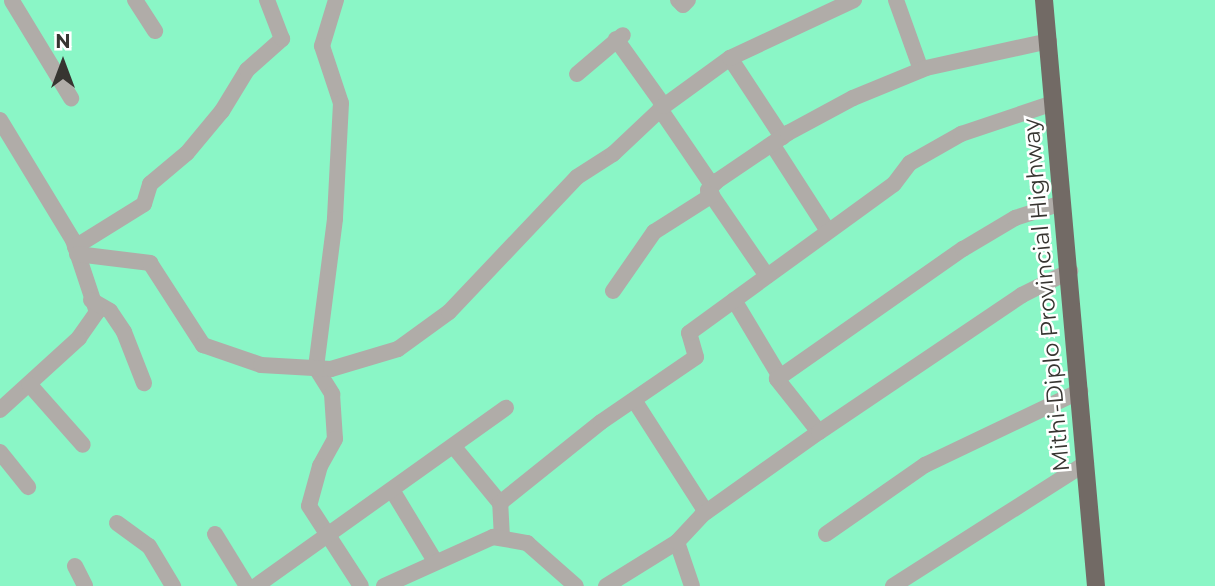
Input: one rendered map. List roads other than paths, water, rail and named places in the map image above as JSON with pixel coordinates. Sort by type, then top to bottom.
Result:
[{"type":"main road","name":"Mithi-Diplo Provincial Highway","points":[[1044,0],[1097,586]]},
{"type":"street","points":[[135,0],[155,31]]},
{"type":"street","points":[[76,251],[144,204],[150,184],[187,153],[222,111],[247,70],[282,39],[267,0]]},
{"type":"street","points":[[336,0],[322,46],[341,103],[335,219],[316,368],[332,394],[335,439],[320,466],[309,506],[361,586]]},
{"type":"street","points":[[678,0],[682,5],[688,0]]},
{"type":"street","points":[[76,251],[150,263],[203,345],[261,365],[331,369],[398,349],[449,312],[577,177],[613,154],[662,107],[730,58],[813,7],[854,0]]},
{"type":"street","points":[[896,0],[921,70]]},
{"type":"street","points":[[9,4],[71,98]]},
{"type":"street","points":[[577,74],[620,37],[767,276]]},
{"type":"street","points":[[613,291],[654,232],[777,140],[853,97],[921,70],[1049,41]]},
{"type":"street","points":[[730,58],[828,231]]},
{"type":"street","points":[[500,503],[634,400],[696,357],[689,333],[894,184],[910,163],[961,134],[1052,103]]},
{"type":"street","points":[[0,120],[26,156],[76,251],[97,312],[94,320],[0,410]]},
{"type":"street","points":[[819,432],[777,379],[963,249],[1015,219],[1062,203]]},
{"type":"street","points":[[606,586],[677,542],[706,512],[819,432],[1022,295],[1070,271]]},
{"type":"street","points":[[91,300],[110,311],[124,332],[144,383]]},
{"type":"street","points":[[734,300],[780,377]]},
{"type":"street","points":[[29,384],[83,445]]},
{"type":"street","points":[[826,534],[925,465],[1080,391]]},
{"type":"street","points":[[634,400],[706,512]]},
{"type":"street","points":[[256,586],[506,408]]},
{"type":"street","points":[[454,447],[500,503],[502,538]]},
{"type":"street","points":[[0,452],[28,487]]},
{"type":"street","points":[[893,586],[1086,463]]},
{"type":"street","points":[[392,490],[435,561]]},
{"type":"street","points":[[117,523],[149,546],[173,586]]},
{"type":"street","points":[[215,534],[247,586]]},
{"type":"street","points":[[384,586],[473,542],[502,538],[527,543],[576,586]]},
{"type":"street","points":[[677,542],[692,586]]},
{"type":"street","points":[[75,566],[85,586]]}]
